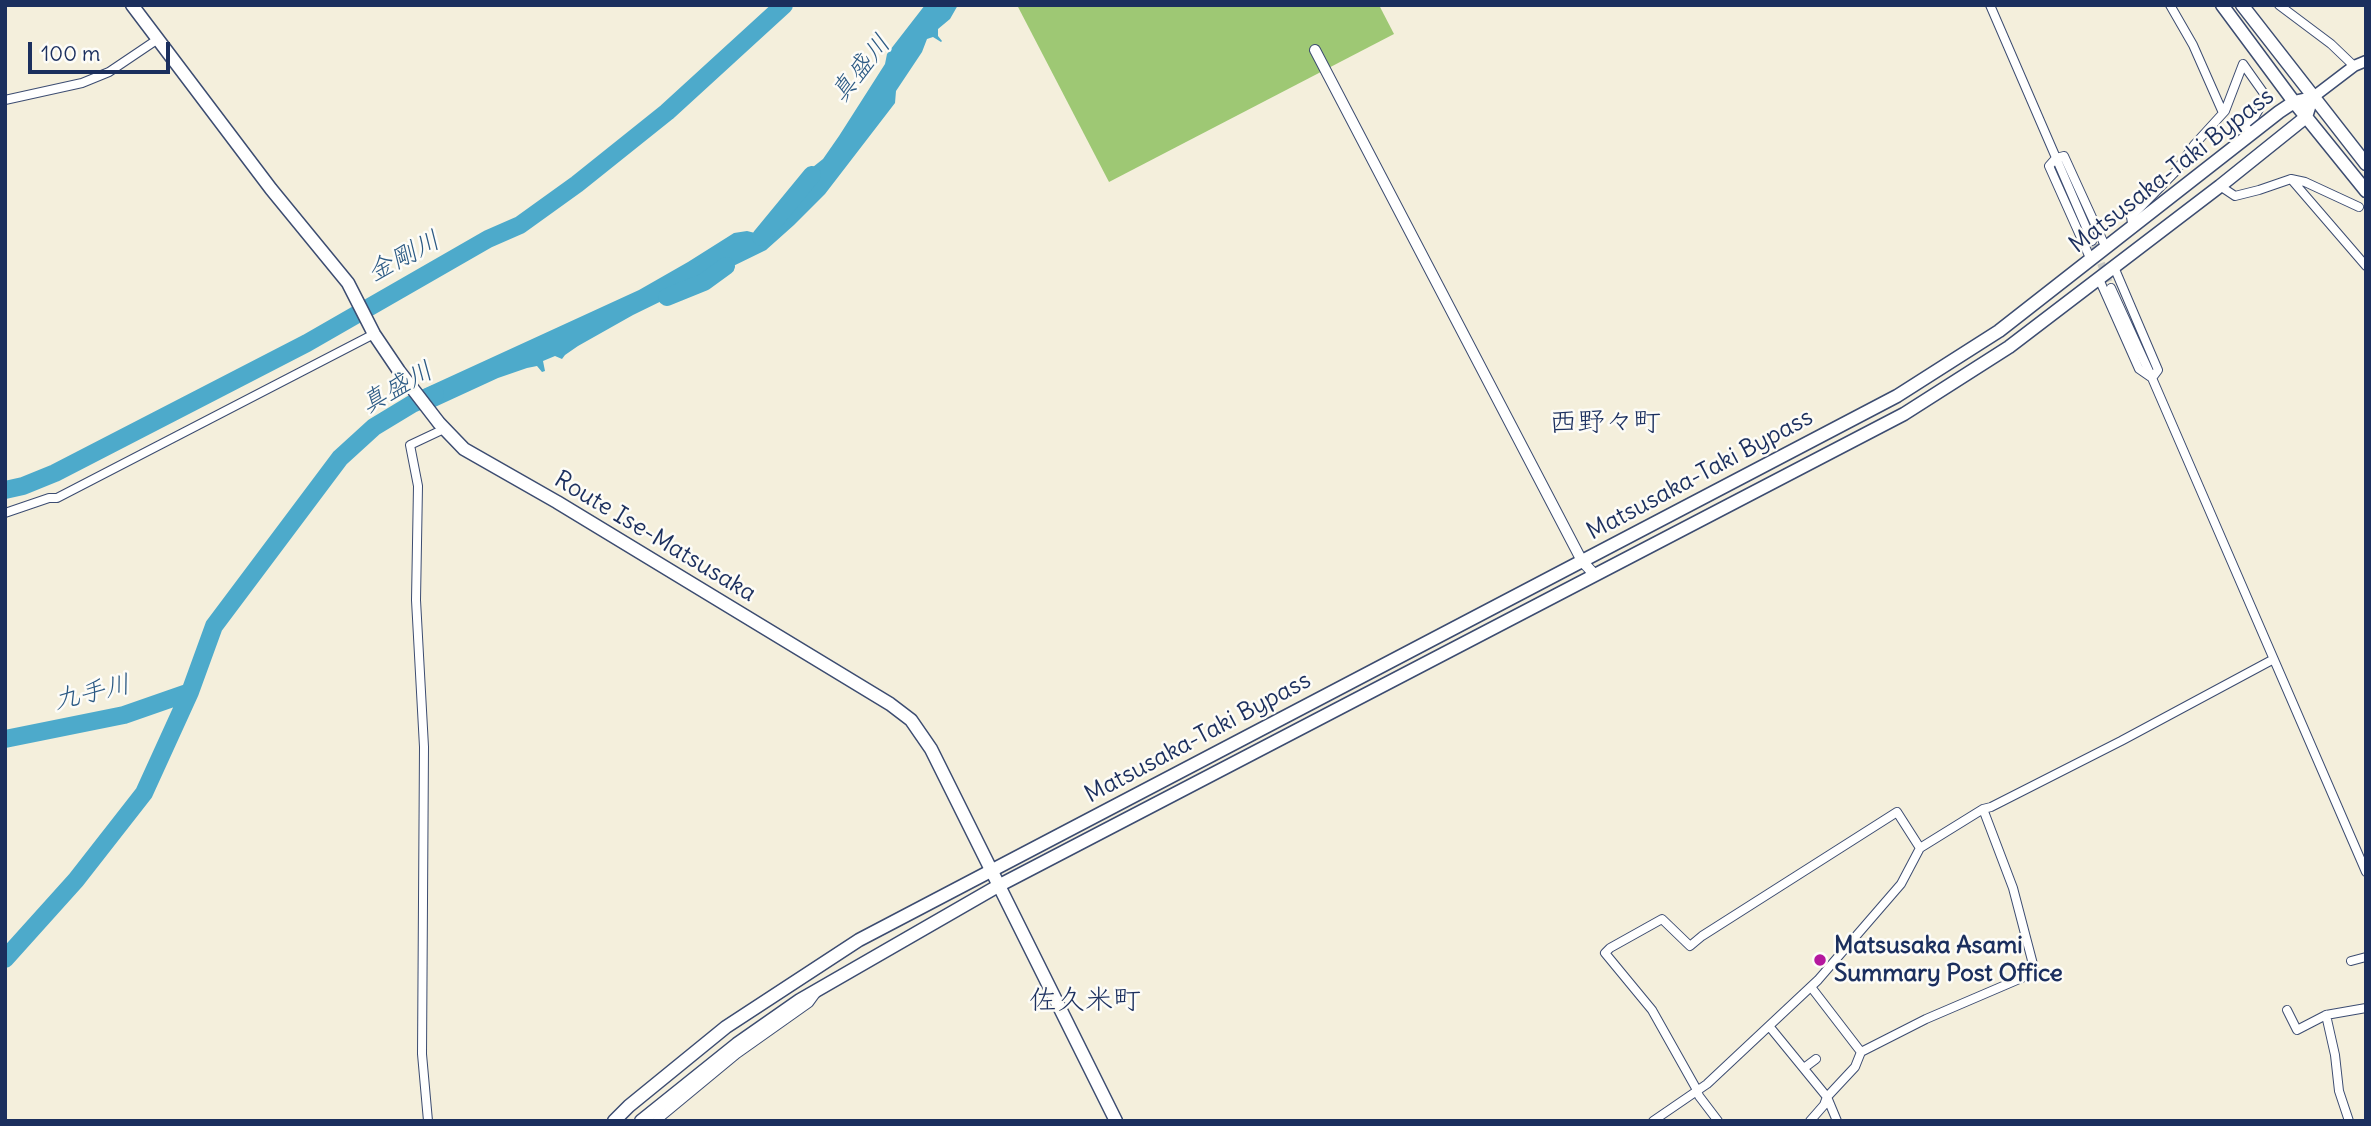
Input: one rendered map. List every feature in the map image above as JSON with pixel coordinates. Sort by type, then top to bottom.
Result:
[{"type":"main road","name":"Route Ise-Matsusaka","points":[[132,5],[271,189],[348,283],[374,334],[412,389],[464,449],[557,502],[904,714],[926,740],[1116,1121]]},
{"type":"main road","points":[[2221,5],[2366,191]]},
{"type":"main road","points":[[2242,5],[2366,164]]},
{"type":"main road","points":[[2312,98],[2354,66],[2366,61]]},
{"type":"main road","name":"Matsusaka-Taki Bypass","points":[[614,1121],[726,1027],[859,940],[1897,396],[1999,331],[2294,102],[2312,98]]},
{"type":"main road","name":"Matsusaka-Taki Bypass","points":[[641,1121],[737,1044],[819,988],[998,886],[1904,414],[2008,347],[2220,186],[2306,117],[2312,98]]},
{"type":"street","points":[[1990,5],[2092,241]]},
{"type":"street","points":[[2170,5],[2193,45],[2223,113]]},
{"type":"street","points":[[2279,5],[2331,44],[2354,66]]},
{"type":"street","points":[[5,100],[82,83],[110,72],[158,39]]},
{"type":"street","points":[[1315,50],[1497,406],[1582,561],[1594,574]]},
{"type":"street","points":[[2133,228],[2131,217],[2176,171],[2193,145],[2223,113],[2242,64],[2265,95],[2255,116],[2244,125],[2252,134]]},
{"type":"street","points":[[2091,260],[2049,166],[2056,158],[2064,156],[2106,248]]},
{"type":"street","points":[[2220,186],[2235,196],[2291,179],[2305,182],[2359,207]]},
{"type":"street","points":[[2291,179],[2366,266]]},
{"type":"street","points":[[2114,267],[2158,370],[2152,378]]},
{"type":"street","points":[[2099,279],[2139,369],[2152,378]]},
{"type":"street","points":[[2111,288],[2366,872]]},
{"type":"street","points":[[5,513],[49,498],[57,498],[374,334]]},
{"type":"street","points":[[428,1121],[422,1054],[424,747],[416,600],[418,486],[410,444],[442,426]]},
{"type":"street","points":[[1653,1121],[1697,1090],[1740,1054],[1811,987],[1861,933],[1901,884],[1920,848],[1983,809],[2122,741],[2273,660]]},
{"type":"street","points":[[1810,1121],[1824,1105],[1827,1097],[1856,1067],[1861,1052],[1926,1019],[2031,974],[2034,968],[2013,888],[1983,809]]},
{"type":"street","points":[[1718,1121],[1699,1096],[1652,1010],[1605,953],[1662,919],[1690,946],[1897,812],[1920,848]]},
{"type":"street","points":[[2351,961],[2366,957]]},
{"type":"street","points":[[1811,987],[1861,1052]]},
{"type":"street","points":[[656,1121],[737,1054],[809,1003],[819,988]]},
{"type":"street","points":[[2287,1010],[2297,1030],[2326,1016],[2366,1007]]},
{"type":"street","points":[[2326,1016],[2335,1055],[2339,1091],[2349,1121]]},
{"type":"street","points":[[1769,1026],[1827,1097],[1837,1121]]},
{"type":"street","points":[[1804,1068],[1816,1059]]},
{"type":"green space","points":[[1017,5],[1379,5],[1394,34],[1109,182]]},
{"type":"water","points":[[925,5],[958,5],[950,19],[938,29],[938,36],[942,41],[933,37],[927,39],[922,52],[896,91],[895,103],[825,194],[766,250],[633,315],[578,346],[562,359],[555,356],[543,361],[545,371],[542,372],[537,366],[527,368],[498,378],[435,407],[421,390],[639,290],[734,233],[747,231],[759,234],[786,213],[813,167],[823,159],[885,64],[887,54]]},
{"type":"waterway","name":"金剛川","points":[[5,490],[55,473],[307,343],[488,239],[520,225],[577,184],[667,112],[784,5]]},
{"type":"waterway","name":"真盛川","points":[[761,237],[812,175]]},
{"type":"waterway","name":"真盛川","points":[[667,297],[704,282],[726,266]]},
{"type":"waterway","name":"真盛川","points":[[5,959],[76,880],[144,793],[190,692],[214,626],[340,458],[374,427],[412,404],[435,394]]},
{"type":"waterway","name":"九手川","points":[[5,739],[124,715],[190,692]]},
{"type":"tunnel","points":[[2092,241],[2111,288]]},
{"type":"place","name":"Matsusaka Asami Summary Post Office","points":[[1820,960]]},
{"type":"district","name":"西野々町","points":[[1605,423]]},
{"type":"district","name":"佐久米町","points":[[1085,1001]]}]
